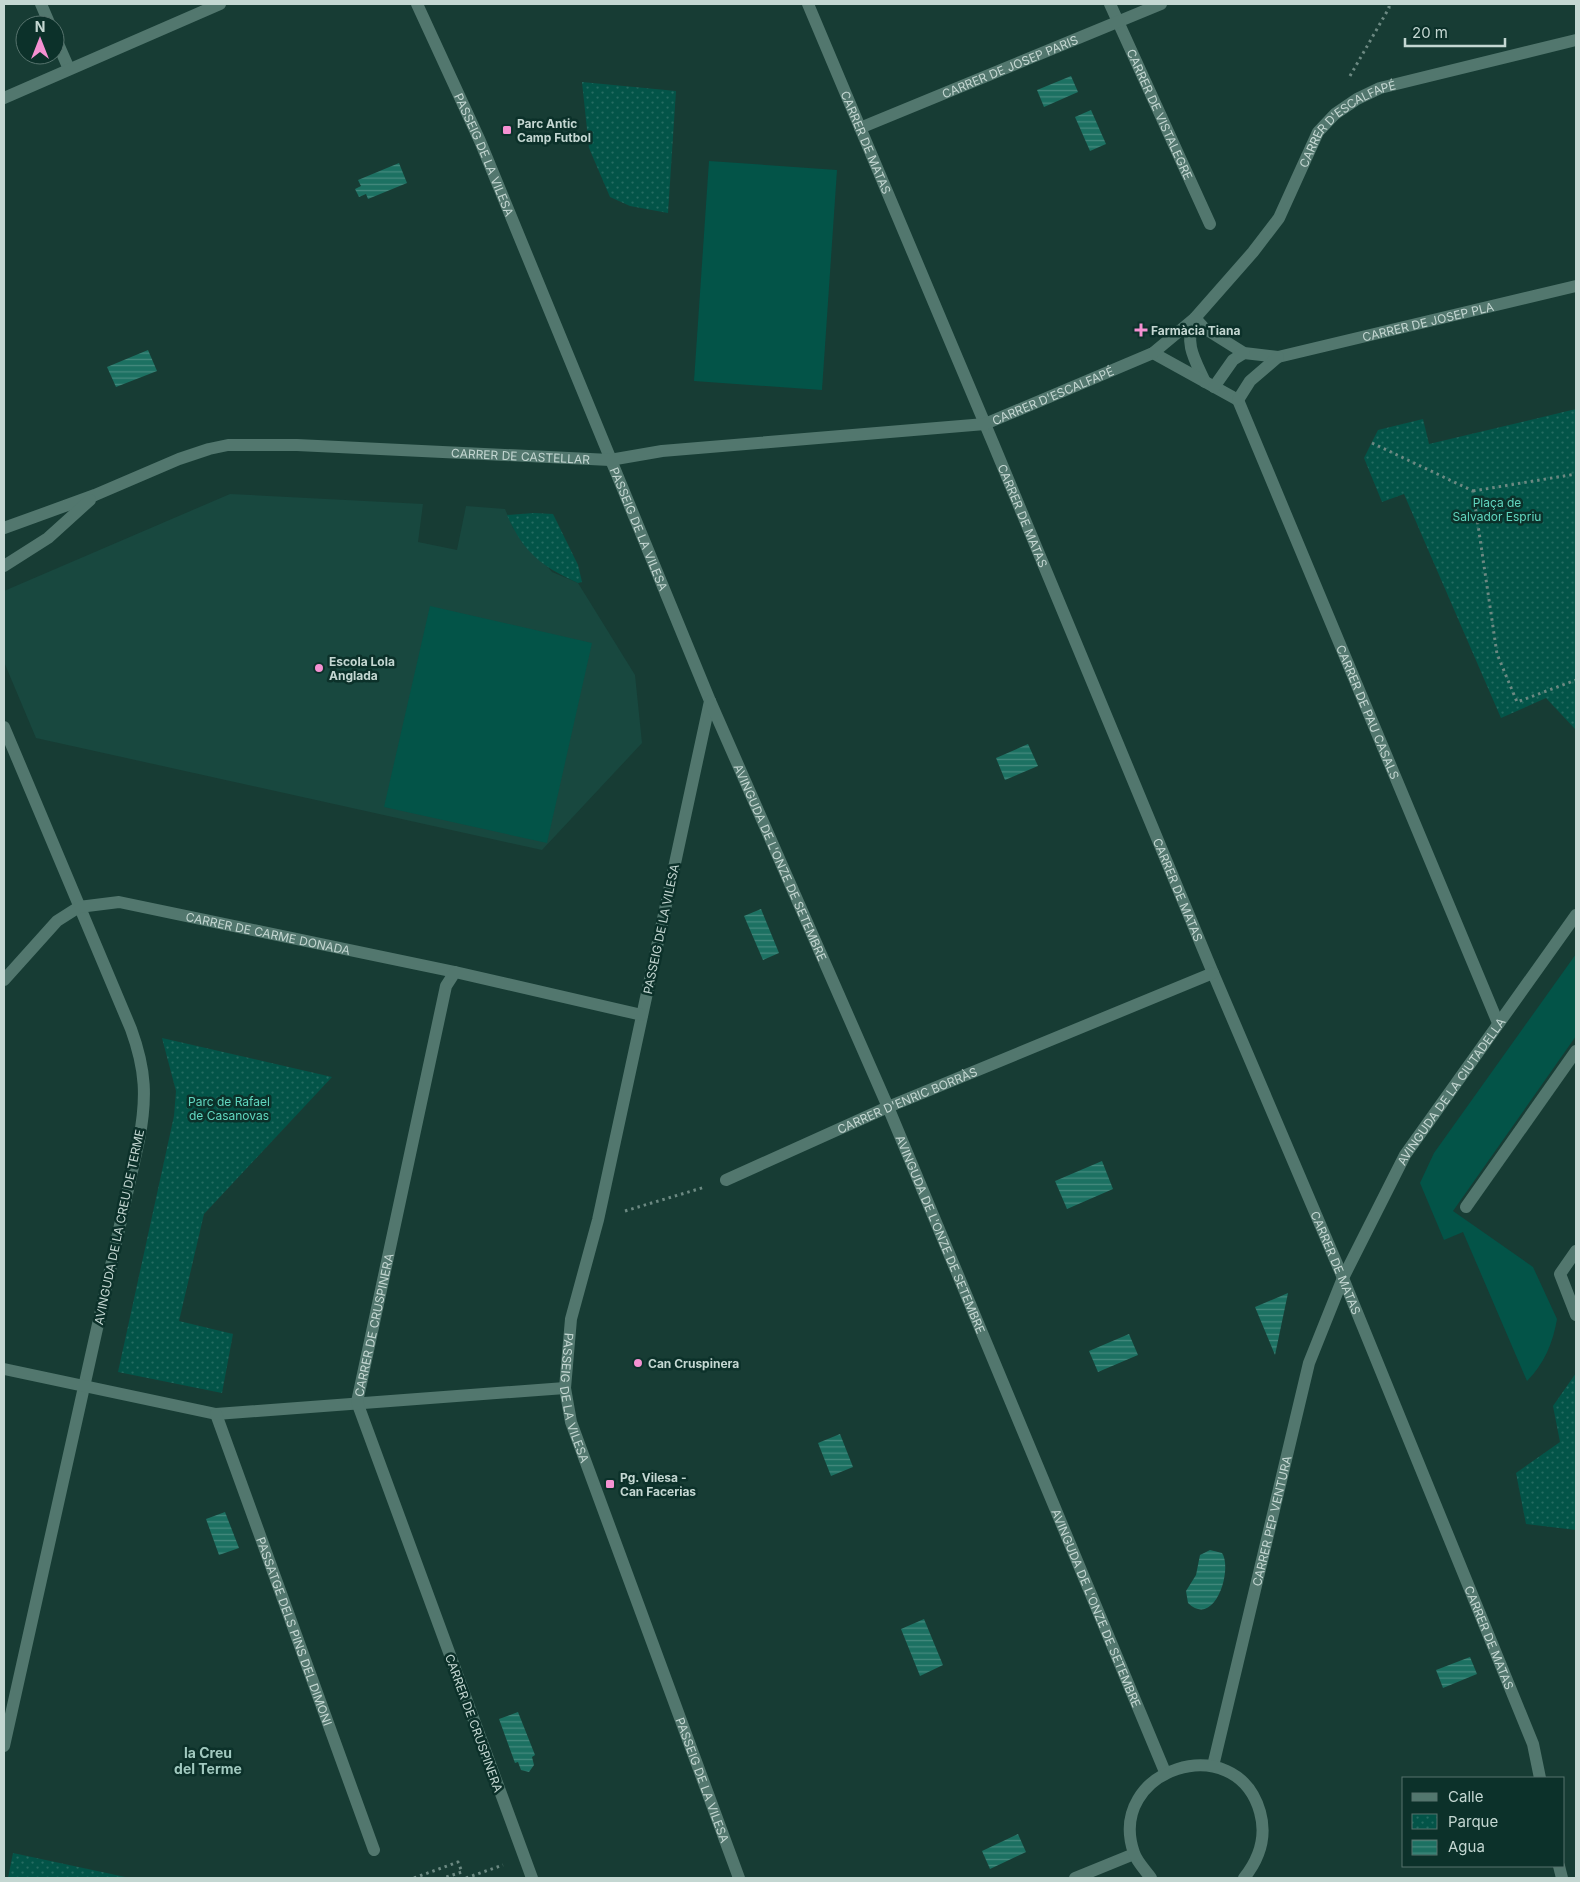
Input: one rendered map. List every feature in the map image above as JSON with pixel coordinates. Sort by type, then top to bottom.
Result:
[{"type":"street","points":[[4,98],[220,4]]},
{"type":"street","name":"PASSEIG DE LA VILESA","points":[[417,4],[480,140],[710,701],[598,1220],[571,1319],[565,1388],[570,1422],[739,1878]]},
{"type":"street","name":"CARRER DE MATAS","points":[[808,4],[1213,973],[1344,1278],[1532,1744],[1540,1777]]},
{"type":"street","name":"CARRER DE VISTALEGRE","points":[[1110,4],[1210,224]]},
{"type":"street","name":"CARRER DE JOSEP PARIS","points":[[860,128],[1161,4]]},
{"type":"street","name":"CARRER D'ESCALFAPÉ","points":[[985,424],[1153,353],[1195,318],[1253,252],[1279,218],[1318,132],[1335,114],[1357,99],[1380,88],[1576,40]]},
{"type":"street","points":[[65,60],[69,69]]},
{"type":"street","name":"CARRER DE JOSEP PLA","points":[[1195,318],[1204,328],[1244,353],[1278,357],[1576,286]]},
{"type":"street","name":"CARRER D'ESCALFAPÉ","points":[[1195,318],[1188,333],[1190,345],[1210,384]]},
{"type":"street","points":[[1153,353],[1238,400]]},
{"type":"street","points":[[1210,384],[1233,360],[1244,353]]},
{"type":"street","name":"CARRER DE JOSEP PLA","points":[[1238,400],[1250,381],[1278,357]]},
{"type":"street","name":"CARRER DE PAU CASALS","points":[[1238,400],[1498,1023]]},
{"type":"street","name":"CARRER DE CASTELLAR","points":[[4,528],[95,495],[209,449],[249,444],[610,460],[662,451],[985,424]]},
{"type":"street","name":"CARRER DE CASTELLAR","points":[[4,566],[48,538],[95,495]]},
{"type":"street","name":"AVINGUDA DE L'ONZE DE SETEMBRE","points":[[710,701],[888,1107],[1165,1772]]},
{"type":"street","name":"AVINGUDA DE LA CREU DE TERME","points":[[4,727],[131,1029],[140,1054],[144,1081],[144,1109],[139,1140],[4,1746]]},
{"type":"street","name":"CARRER DE CARME DONADA","points":[[79,907],[119,902],[455,972]]},
{"type":"street","points":[[4,980],[57,921],[79,907]]},
{"type":"street","name":"AVINGUDA DE LA CIUTADELLA","points":[[1344,1278],[1405,1155],[1576,915]]},
{"type":"street","points":[[455,972],[642,1015]]},
{"type":"street","name":"CARRER DE CRUSPINERA","points":[[455,972],[446,986],[357,1402],[532,1878]]},
{"type":"street","name":"CARRER D'ENRIC BORRÀS","points":[[726,1180],[888,1107],[1213,973]]},
{"type":"street","points":[[1466,1207],[1576,1051]]},
{"type":"street","points":[[1576,1251],[1560,1274],[1576,1315]]},
{"type":"street","name":"CARRER PEP VENTURA","points":[[1213,1766],[1310,1363],[1344,1278]]},
{"type":"street","points":[[4,1370],[216,1414],[565,1388]]},
{"type":"street","name":"PASSATGE DELS PINS DEL DIMONI","points":[[216,1414],[374,1850]]},
{"type":"street","points":[[1151,1878],[1134,1854],[1130,1831],[1134,1807],[1146,1787],[1165,1772],[1188,1764],[1213,1766],[1238,1778],[1256,1800],[1264,1826],[1260,1854],[1244,1878]]},
{"type":"street","points":[[1075,1878],[1134,1854]]},
{"type":"path","points":[[1357,99],[1348,78],[1389,8],[1389,4]]},
{"type":"path","points":[[1372,443],[1473,491],[1576,474]]},
{"type":"path","points":[[1473,491],[1497,654],[1517,702],[1576,680]]},
{"type":"path","points":[[598,1220],[726,1180]]},
{"type":"path","points":[[466,1878],[524,1857]]},
{"type":"path","points":[[414,1878],[458,1862],[462,1872],[443,1878]]},
{"type":"shaded area","name":"Escola Lola Anglada","points":[[230,494],[423,504],[418,542],[457,550],[466,506],[505,509],[513,528],[552,572],[578,583],[635,675],[642,743],[542,850],[36,738],[4,662],[4,591]]},
{"type":"green space","points":[[582,82],[676,91],[668,213],[630,206],[610,197],[589,148]]},
{"type":"green space","points":[[709,161],[837,170],[822,390],[694,381]]},
{"type":"green space","name":"Plaça de Salvador Espriu","points":[[1576,409],[1576,730],[1546,698],[1501,718],[1404,494],[1382,502],[1364,458],[1378,430],[1423,419],[1429,444]]},
{"type":"green space","points":[[553,514],[578,565],[582,582],[578,583],[565,577],[535,557],[520,539],[507,515]]},
{"type":"green space","points":[[430,606],[592,643],[547,843],[384,807]]},
{"type":"green space","points":[[1576,954],[1576,1036],[1453,1211],[1533,1267],[1557,1319],[1547,1353],[1527,1381],[1463,1232],[1444,1240],[1420,1183],[1434,1153]]},
{"type":"green space","name":"Parc de Rafael de Casanovas","points":[[162,1038],[332,1077],[204,1214],[179,1321],[233,1334],[222,1393],[118,1372],[174,1116],[176,1091]]},
{"type":"green space","points":[[1576,1373],[1576,1530],[1526,1524],[1516,1473],[1560,1442],[1553,1406]]},
{"type":"green space","points":[[13,1853],[130,1878],[8,1878]]},
{"type":"water","points":[[1071,76],[1078,92],[1044,107],[1037,90]]},
{"type":"water","points":[[1091,110],[1106,144],[1090,151],[1075,117]]},
{"type":"water","points":[[399,163],[407,183],[368,199],[366,194],[359,197],[355,189],[361,186],[358,180]]},
{"type":"water","points":[[148,350],[157,371],[116,387],[107,367]]},
{"type":"water","points":[[1028,744],[1038,766],[1005,780],[996,758]]},
{"type":"water","points":[[761,909],[779,953],[763,960],[744,916]]},
{"type":"water","points":[[1102,1161],[1113,1189],[1067,1209],[1055,1181]]},
{"type":"water","points":[[1288,1293],[1275,1355],[1255,1307]]},
{"type":"water","points":[[1129,1334],[1138,1355],[1098,1372],[1089,1351]]},
{"type":"water","points":[[840,1434],[853,1467],[831,1476],[818,1443]]},
{"type":"water","points":[[225,1512],[239,1548],[219,1555],[206,1519]]},
{"type":"water","points":[[1210,1550],[1222,1553],[1225,1561],[1223,1583],[1214,1603],[1206,1608],[1198,1609],[1188,1603],[1186,1591],[1196,1575],[1200,1555]]},
{"type":"water","points":[[924,1619],[943,1665],[920,1676],[901,1629]]},
{"type":"water","points":[[1470,1657],[1477,1674],[1443,1688],[1436,1670]]},
{"type":"water","points":[[518,1712],[535,1755],[532,1757],[534,1765],[529,1772],[521,1770],[518,1762],[515,1763],[499,1719]]},
{"type":"water","points":[[1018,1834],[1026,1852],[990,1869],[982,1851]]},
{"type":"place","name":"Parc Antic Camp Futbol","points":[[507,130]]},
{"type":"place","name":"Farmàcia Tiana","points":[[1141,330]]},
{"type":"place","name":"Escola Lola Anglada","points":[[319,668]]},
{"type":"place","name":"Can Cruspinera","points":[[638,1363]]},
{"type":"place","name":"Pg. Vilesa - Can Facerias","points":[[610,1484]]},
{"type":"district","name":"la Creu del Terme","points":[[208,1760]]}]
